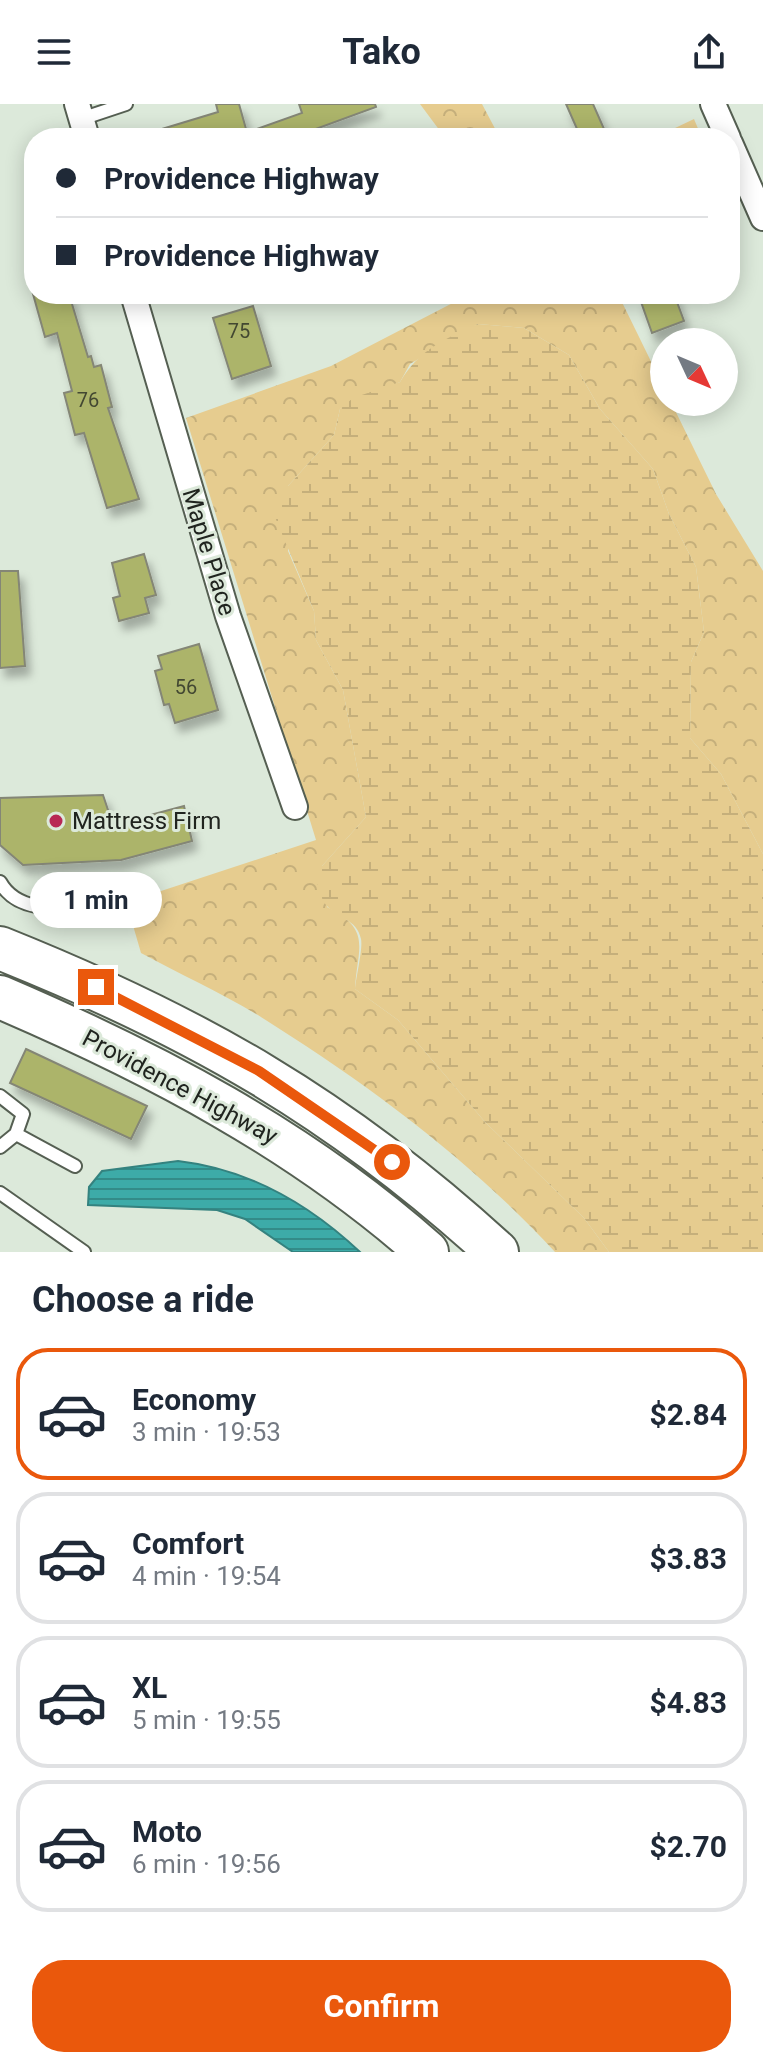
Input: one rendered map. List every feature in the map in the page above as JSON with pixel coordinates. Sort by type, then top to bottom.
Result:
[{"type":"highway","name":"Providence Highway","points":[[0,948],[126,1000],[259,1071],[392,1162],[497,1252]]},
{"type":"highway","name":"Providence Highway","points":[[0,997],[145,1063],[239,1114],[327,1172],[427,1252]]},
{"type":"street","points":[[713,104],[723,128]]},
{"type":"street","points":[[740,166],[763,218]]},
{"type":"street","name":"Maple Place","points":[[136,304],[228,616],[295,807]]},
{"type":"lane","points":[[81,120],[126,104]]},
{"type":"lane","points":[[0,882],[8,896],[27,907],[106,905]]},
{"type":"lane","points":[[0,1096],[23,1114],[16,1134],[0,1147]]},
{"type":"lane","points":[[16,1134],[75,1166]]},
{"type":"lane","points":[[0,1193],[84,1252]]},
{"type":"green space","points":[[420,104],[482,104],[495,128],[438,128]]},
{"type":"green space","points":[[694,119],[698,128],[675,128]]},
{"type":"green space","points":[[451,304],[623,304],[650,359],[650,416],[678,416],[716,494],[763,571],[763,854],[721,774],[690,738],[691,662],[704,632],[696,567],[669,514],[653,469],[600,409],[569,355],[524,328],[478,324],[410,364],[400,382],[340,409],[334,435],[288,486],[288,551],[314,611],[316,640],[343,690],[366,817],[322,866],[327,907],[341,915],[357,932],[359,951],[355,989],[398,1020],[485,1122],[584,1218],[609,1252],[555,1252],[491,1189],[387,1102],[259,1016],[141,953],[130,915],[155,893],[316,840],[186,418],[331,366]]},
{"type":"green space","points":[[478,324],[524,328],[569,355],[600,409],[653,469],[669,514],[696,567],[704,632],[691,662],[690,738],[721,774],[763,854],[763,1252],[609,1252],[584,1218],[485,1122],[398,1020],[355,989],[361,949],[359,932],[326,905],[317,888],[322,866],[366,817],[343,690],[316,640],[314,611],[272,510],[288,486],[334,435],[340,409],[353,398],[400,382],[424,354]]},
{"type":"water","points":[[178,1161],[229,1172],[276,1192],[320,1219],[360,1252],[293,1252],[245,1219],[217,1210],[88,1205],[89,1187],[102,1171]]},
{"type":"building","points":[[216,104],[239,104],[246,128],[165,128],[218,112]]},
{"type":"building","points":[[299,104],[375,104],[376,107],[318,128],[260,128],[302,113]]},
{"type":"building","points":[[566,104],[593,104],[604,128],[577,128]]},
{"type":"building","points":[[36,304],[72,304],[88,357],[91,356],[94,367],[101,365],[112,407],[108,408],[139,499],[107,508],[84,433],[75,435],[64,393],[72,391],[57,333],[45,337]]},
{"type":"building","points":[[642,304],[678,304],[684,321],[665,328],[650,328]]},
{"type":"building","points":[[253,306],[271,366],[232,379],[213,318]]},
{"type":"building","points":[[144,554],[156,595],[145,598],[149,613],[119,621],[113,598],[120,596],[112,563]]},
{"type":"building","points":[[0,571],[18,571],[25,666],[0,668]]},
{"type":"building","points":[[199,644],[218,710],[175,723],[169,704],[164,705],[155,671],[162,669],[158,656]]},
{"type":"building","name":"Mattress Firm","points":[[103,795],[113,825],[184,806],[192,841],[121,860],[23,865],[0,845],[0,798]]},
{"type":"building","points":[[26,1049],[147,1106],[131,1139],[10,1083]]},
{"type":"place","name":"Mattress Firm","points":[[56,821]]},
{"type":"route","points":[[96,987],[214,1044],[305,1100],[392,1162]]}]
